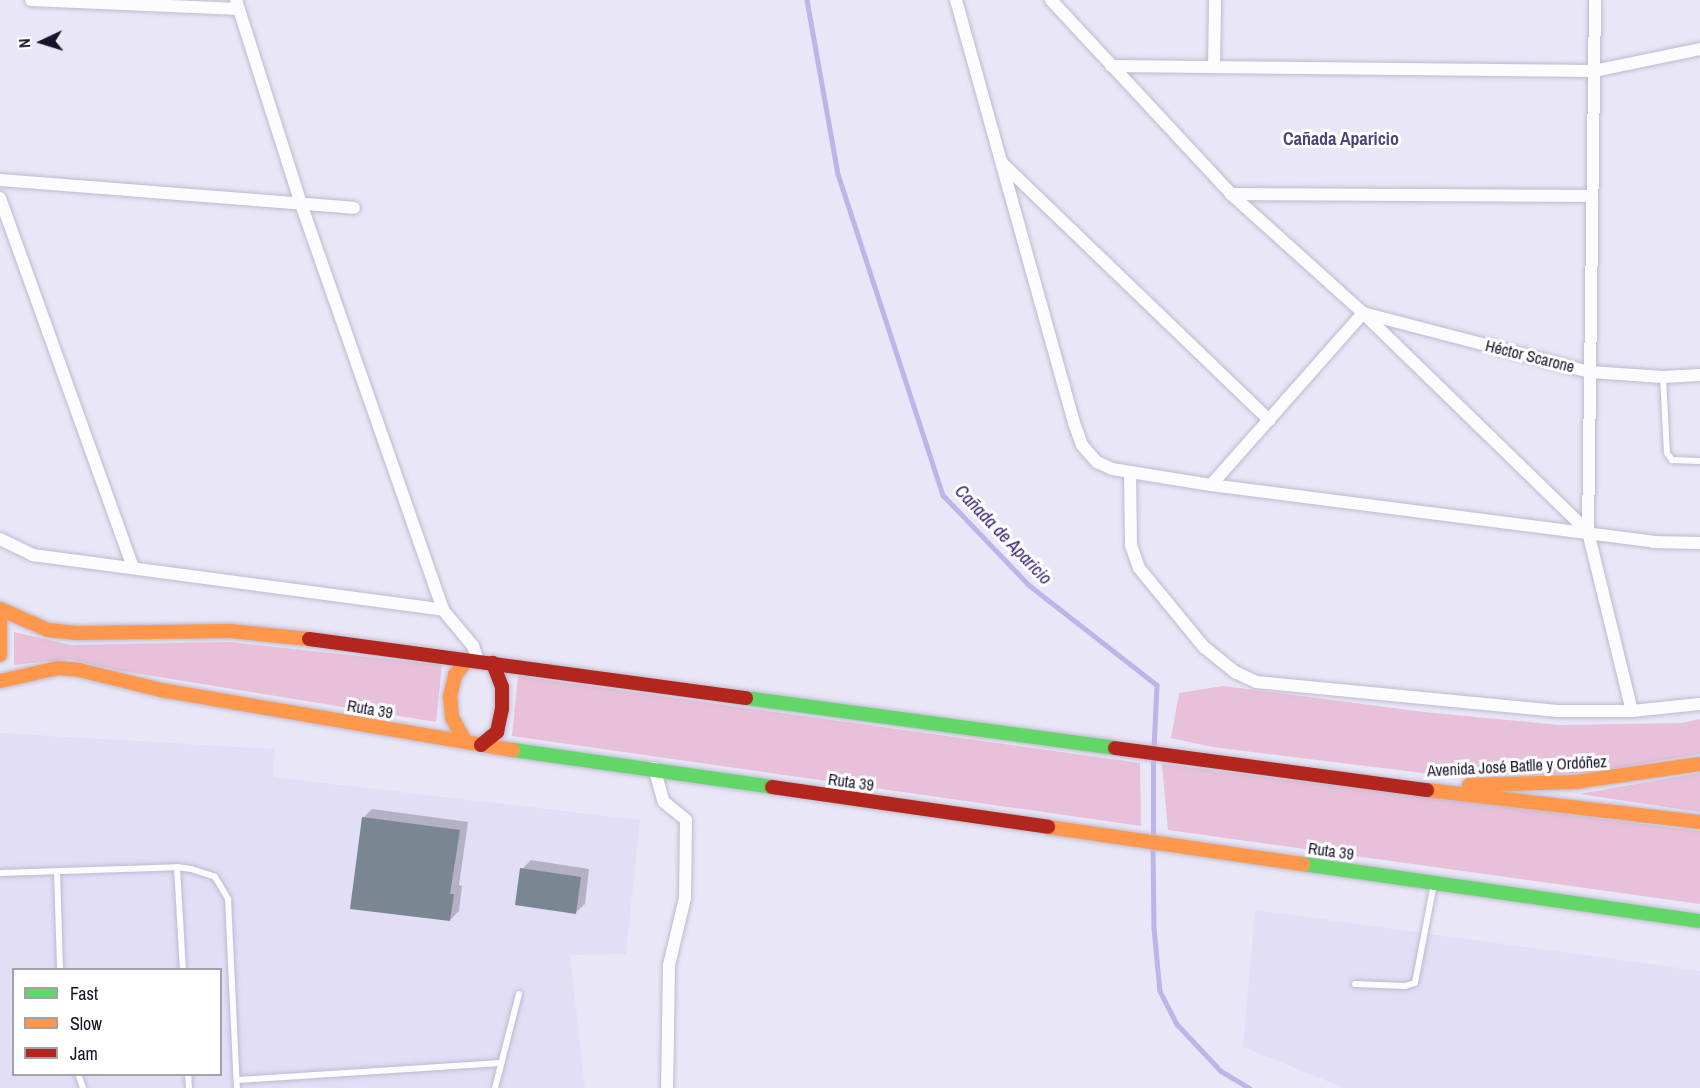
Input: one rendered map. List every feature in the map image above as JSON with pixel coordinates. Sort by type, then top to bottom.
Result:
[{"type":"main road","points":[[0,609],[48,630],[76,633],[230,631],[493,663],[1407,788],[1700,822]]},
{"type":"main road","points":[[0,621],[0,655]]},
{"type":"main road","points":[[465,741],[452,718],[450,697],[454,675],[472,661]]},
{"type":"main road","points":[[481,745],[497,732],[502,709],[502,687],[493,663]]},
{"type":"main road","name":"Ruta 39","points":[[0,681],[58,668],[79,670],[161,690],[481,745],[654,768],[1111,837],[1700,921]]},
{"type":"main road","name":"Avenida José Batlle y Ordóñez","points":[[1407,788],[1575,782],[1700,764]]},
{"type":"street","points":[[31,0],[237,5],[301,204],[443,610],[473,646],[472,661]]},
{"type":"street","points":[[956,0],[1082,445],[1097,462],[1112,469],[1211,485],[1653,542],[1700,543]]},
{"type":"street","points":[[1051,0],[1231,194],[1364,313],[1588,532]]},
{"type":"street","points":[[1214,67],[1215,0]]},
{"type":"street","points":[[1595,0],[1588,532],[1632,711]]},
{"type":"street","points":[[1112,66],[1594,71],[1700,49]]},
{"type":"street","points":[[1001,162],[1269,420]]},
{"type":"street","points":[[0,180],[354,208]]},
{"type":"street","points":[[1231,194],[1592,196]]},
{"type":"street","points":[[0,198],[133,568]]},
{"type":"street","points":[[1211,485],[1364,313]]},
{"type":"street","name":"Héctor Scarone","points":[[1364,313],[1590,372],[1663,377],[1700,375]]},
{"type":"street","points":[[1130,472],[1131,545],[1139,568],[1204,647],[1235,672],[1256,682],[1558,711],[1632,711],[1700,704]]},
{"type":"street","points":[[0,539],[33,555],[443,610]]},
{"type":"street","points":[[654,768],[664,802],[686,820],[685,898],[669,965],[667,1088]]},
{"type":"lane","points":[[1663,377],[1667,453],[1672,460],[1700,461]]},
{"type":"lane","points":[[177,867],[183,968]]},
{"type":"lane","points":[[0,873],[177,867],[215,877],[228,899],[237,1088]]},
{"type":"lane","points":[[57,872],[60,968]]},
{"type":"lane","points":[[1355,984],[1405,986],[1415,983],[1434,883]]},
{"type":"lane","points":[[495,1088],[519,994]]},
{"type":"lane","points":[[237,1080],[501,1063]]},
{"type":"shaded area","points":[[14,632],[71,645],[229,642],[442,665],[436,722],[116,670],[69,659],[14,665]]},
{"type":"shaded area","points":[[518,676],[1140,763],[1141,826],[512,736]]},
{"type":"shaded area","points":[[1223,686],[1424,712],[1560,725],[1682,723],[1700,719],[1700,754],[1593,772],[1545,775],[1439,775],[1212,747],[1171,738],[1179,693]]},
{"type":"shaded area","points":[[0,733],[275,749],[273,777],[640,820],[626,954],[570,955],[585,1088],[0,1088]]},
{"type":"shaded area","points":[[1162,764],[1700,831],[1700,904],[1168,830]]},
{"type":"shaded area","points":[[1700,773],[1700,812],[1579,794]]},
{"type":"shaded area","points":[[1255,910],[1700,971],[1700,1088],[1344,1088],[1243,1047]]},
{"type":"building","points":[[362,817],[460,830],[450,894],[454,894],[450,921],[350,909]]},
{"type":"building","points":[[520,868],[581,877],[576,914],[515,905]]},
{"type":"waterway","name":"Cañada de Aparicio","points":[[807,0],[838,174],[943,495],[1029,585],[1157,685],[1154,748]]},
{"type":"waterway","name":"Cañada de Aparicio","points":[[1153,759],[1153,838]]},
{"type":"waterway","name":"Cañada de Aparicio","points":[[1153,846],[1154,928],[1160,991],[1177,1024],[1221,1071],[1249,1088]]},
{"type":"traffic: fast","points":[[746,698],[1115,748]]},
{"type":"traffic: fast","points":[[513,750],[772,787]]},
{"type":"traffic: fast","points":[[1303,864],[1700,921]]},
{"type":"traffic: slow","points":[[0,609],[48,630],[76,633],[230,631],[309,639]]},
{"type":"traffic: slow","points":[[0,621],[0,655]]},
{"type":"traffic: slow","points":[[465,741],[452,718],[450,697],[455,675],[467,660]]},
{"type":"traffic: slow","points":[[0,681],[58,668],[79,670],[161,690],[513,750]]},
{"type":"traffic: slow","points":[[1469,785],[1575,782],[1700,764]]},
{"type":"traffic: slow","points":[[1427,790],[1700,822]]},
{"type":"traffic: slow","points":[[1048,827],[1303,864]]},
{"type":"traffic: jam","points":[[309,639],[746,698]]},
{"type":"traffic: jam","points":[[481,745],[497,732],[502,709],[502,687],[493,663]]},
{"type":"traffic: jam","points":[[1115,748],[1427,790]]},
{"type":"traffic: jam","points":[[772,787],[1048,827]]},
{"type":"district","name":"Cañada Aparicio","points":[[1341,139]]}]
